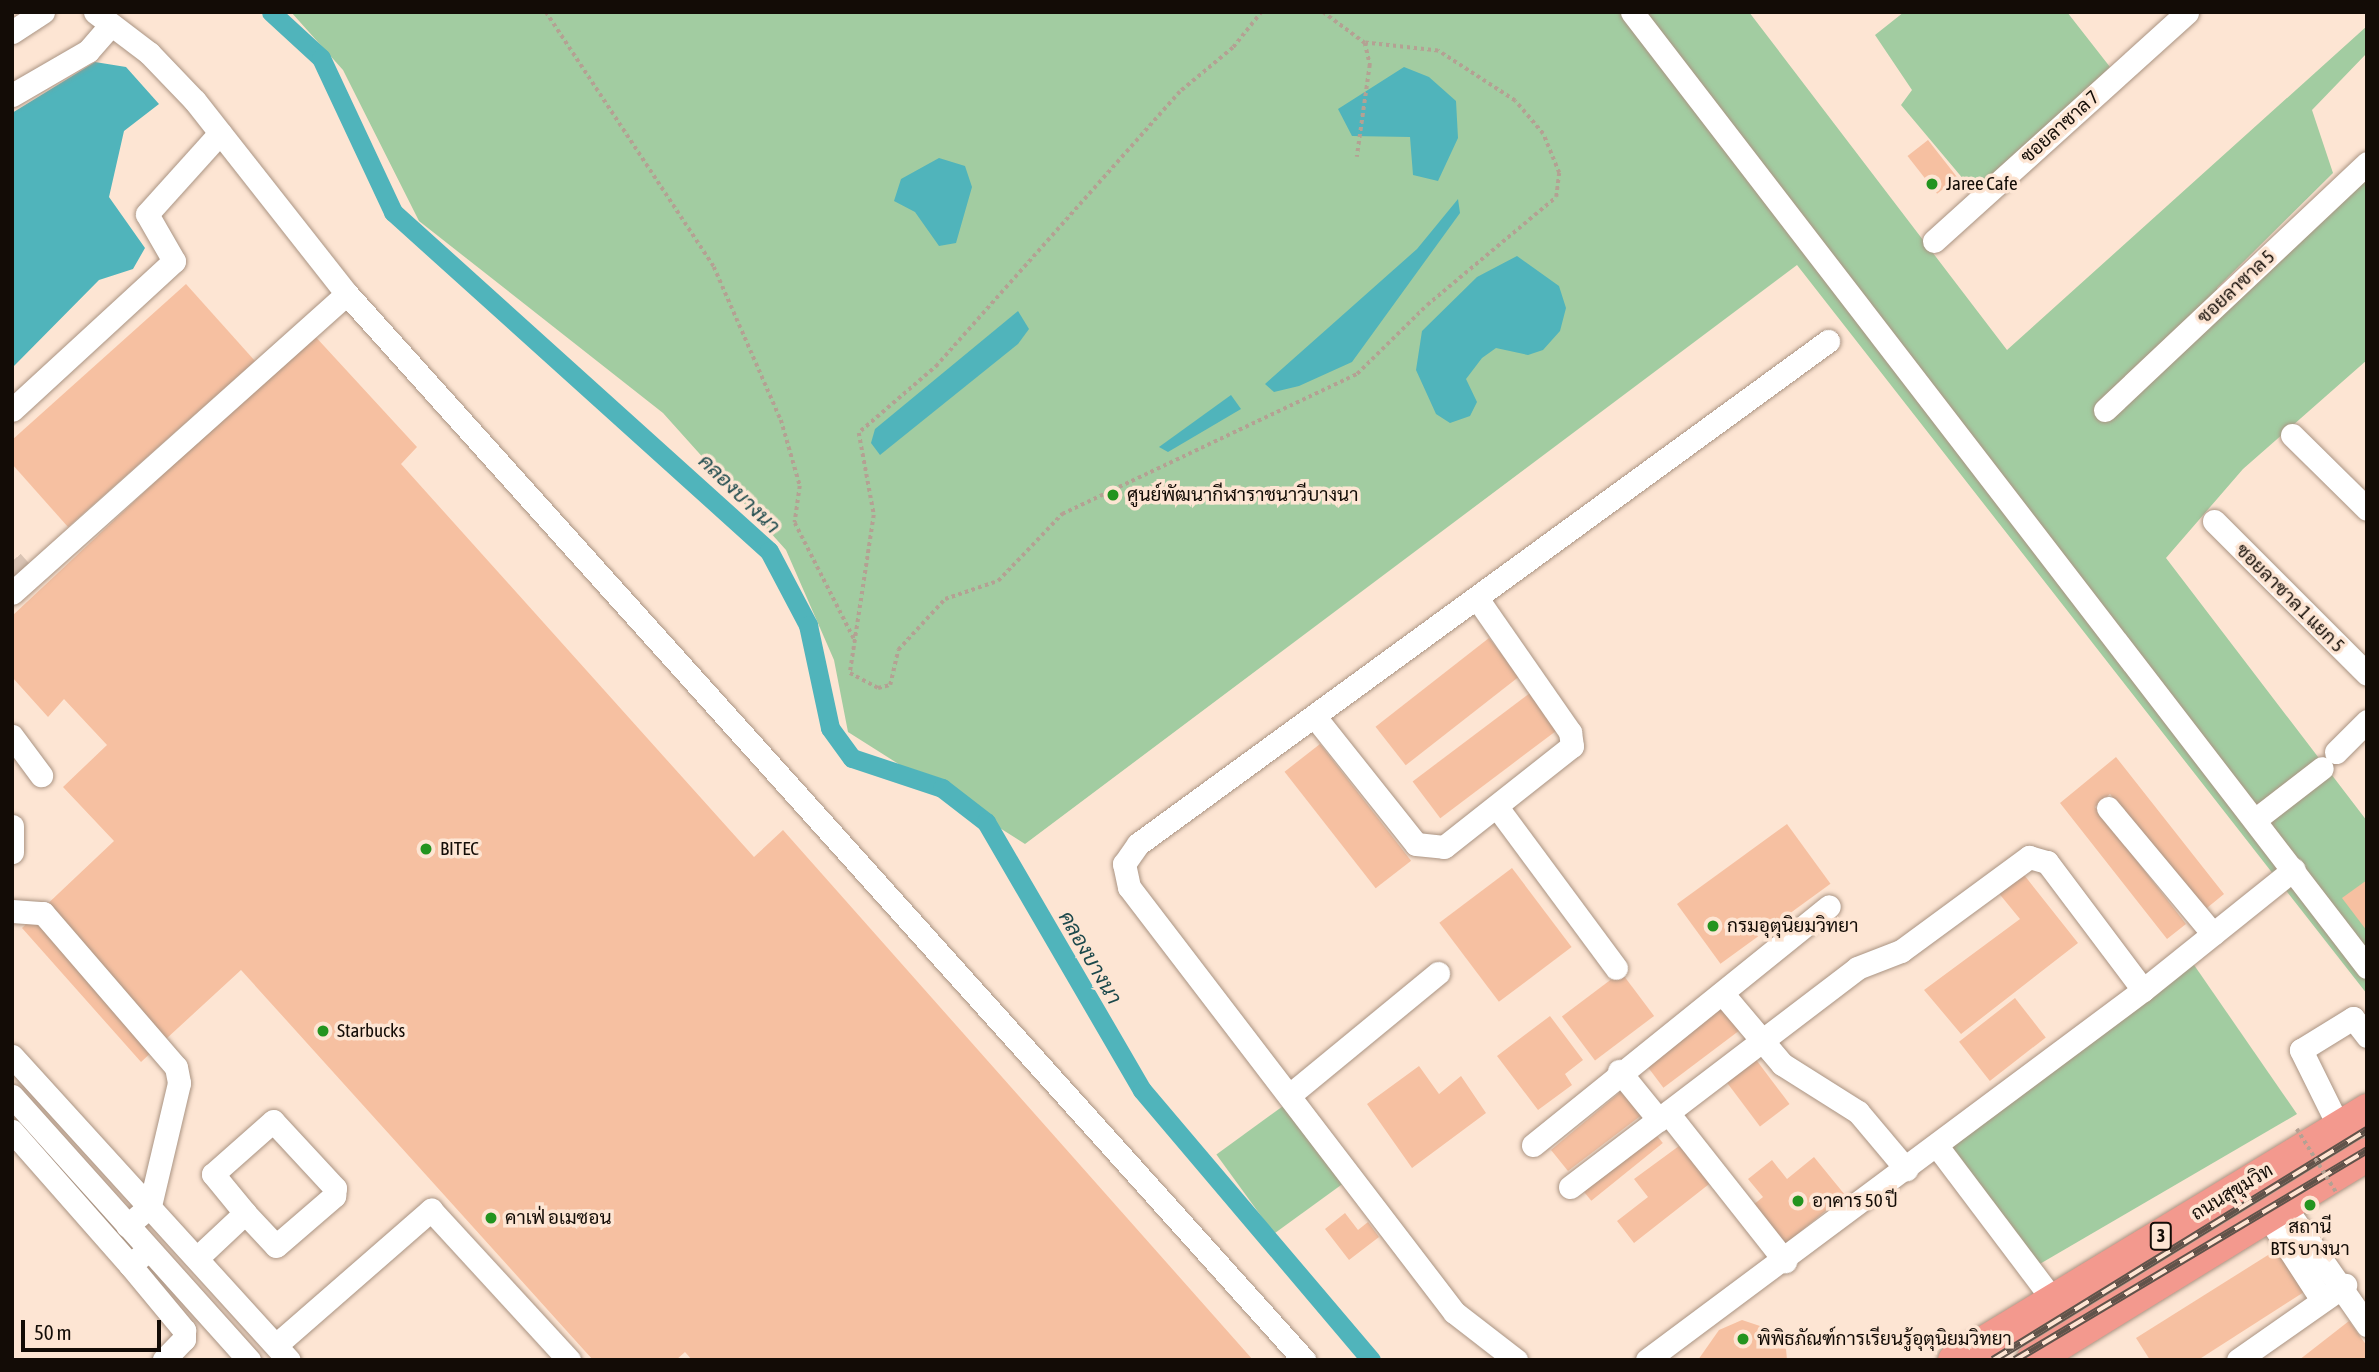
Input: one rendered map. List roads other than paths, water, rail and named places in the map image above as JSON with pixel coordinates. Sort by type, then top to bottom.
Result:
[{"type":"highway","name":"ถนนสุขุมวิท","points":[[1954,1360],[2367,1110]]},
{"type":"highway","name":"ถนนสุขุมวิท","points":[[2032,1360],[2277,1212],[2367,1154]]},
{"type":"street","points":[[12,32],[43,12]]},
{"type":"street","points":[[1632,12],[2256,819],[2367,967]]},
{"type":"street","name":"ซอยลาซาล 7","points":[[1934,241],[2186,12]]},
{"type":"street","points":[[12,95],[88,51],[103,19],[157,61],[220,133],[347,294],[1304,1360]]},
{"type":"street","points":[[12,410],[174,261],[147,214],[220,133]]},
{"type":"street","name":"ซอยลาซาล 5","points":[[2105,410],[2367,163]]},
{"type":"street","points":[[12,593],[347,294]]},
{"type":"street","points":[[1516,1360],[1454,1312],[1292,1093],[1122,874],[1138,844],[1828,341]]},
{"type":"street","points":[[2292,435],[2367,509]]},
{"type":"street","name":"ซอยลาซาล 1 แยก 5","points":[[2214,522],[2367,674]]},
{"type":"street","points":[[1315,717],[1426,848],[1444,847],[1568,753],[1573,739],[1477,598]]},
{"type":"street","points":[[2256,819],[2329,760],[2367,722]]},
{"type":"street","points":[[12,736],[41,775]]},
{"type":"street","points":[[1497,807],[1616,968]]},
{"type":"street","points":[[2108,808],[2213,934]]},
{"type":"street","points":[[12,826],[12,852]]},
{"type":"street","points":[[1570,1187],[1857,968],[1901,951],[2037,856],[2143,990]]},
{"type":"street","points":[[1655,1358],[2143,990],[2294,869]]},
{"type":"street","points":[[1533,1145],[1619,1071],[1722,993],[1829,906]]},
{"type":"street","points":[[12,911],[43,914],[176,1067],[179,1083],[150,1206],[127,1226]]},
{"type":"street","points":[[1292,1093],[1438,973]]},
{"type":"street","points":[[1722,993],[1805,1084],[1863,1117],[1906,1169]]},
{"type":"street","points":[[2339,1127],[2301,1050],[2353,1018],[2367,1036]]},
{"type":"street","points":[[12,1056],[283,1352],[431,1210],[569,1360]]},
{"type":"street","points":[[1619,1071],[1664,1116],[1784,1261]]},
{"type":"street","points":[[13,1098],[249,1360]]},
{"type":"street","points":[[273,1121],[335,1192],[276,1245],[245,1213],[213,1174],[273,1121]]},
{"type":"street","points":[[12,1131],[184,1330],[184,1339],[164,1360]]},
{"type":"street","points":[[1937,1146],[2054,1301]]},
{"type":"street","points":[[64,1190],[99,1150]]},
{"type":"street","points":[[2277,1212],[2345,1285],[2367,1325]]},
{"type":"street","points":[[2277,1212],[2322,1300]]},
{"type":"street","points":[[197,1258],[245,1213]]},
{"type":"street","points":[[130,1265],[149,1250]]},
{"type":"street","points":[[2238,1360],[2345,1285]]},
{"type":"street","points":[[232,1341],[254,1321]]},
{"type":"water","points":[[95,62],[126,67],[159,104],[124,131],[109,197],[145,248],[133,269],[99,280],[12,368],[12,113]]},
{"type":"water","points":[[1404,67],[1429,77],[1456,101],[1458,138],[1438,181],[1413,175],[1410,137],[1352,136],[1338,109]]},
{"type":"water","points":[[939,158],[965,166],[972,187],[956,243],[939,246],[915,212],[894,201],[901,179]]},
{"type":"water","points":[[1458,199],[1460,213],[1352,362],[1299,386],[1274,392],[1265,384],[1417,249]]},
{"type":"water","points":[[1517,256],[1559,286],[1566,308],[1560,331],[1543,350],[1528,355],[1496,348],[1482,358],[1466,379],[1477,402],[1470,416],[1450,423],[1436,414],[1416,370],[1422,331],[1477,277]]},
{"type":"water","points":[[1018,311],[1029,329],[1018,344],[880,455],[871,443],[875,429]]},
{"type":"water","points":[[1231,395],[1241,409],[1168,452],[1159,447]]},
{"type":"waterway","name":"คลองบางนา","points":[[271,12],[321,58],[393,212],[769,551],[808,625],[830,728],[852,758],[942,788],[986,822],[1142,1090],[1371,1360]]},
{"type":"tunnel","points":[[12,561],[28,579]]},
{"type":"railway","points":[[1993,1360],[2367,1130]]},
{"type":"railway","points":[[2015,1360],[2367,1150]]},
{"type":"place","name":"Jaree Cafe","points":[[1932,184]]},
{"type":"place","name":"ศูนย์พัฒนากีฬาราชนาวีบางนา","points":[[1113,495]]},
{"type":"place","name":"BITEC","points":[[426,849]]},
{"type":"place","name":"กรมอุตุนิยมวิทยา","points":[[1713,926]]},
{"type":"place","name":"Starbucks","points":[[323,1031]]},
{"type":"place","name":"อาคาร 50 ปี","points":[[1798,1201]]},
{"type":"place","name":"สถานี BTS บางนา","points":[[2310,1205]]},
{"type":"place","name":"คาเฟ่ อเมซอน","points":[[491,1218]]},
{"type":"place","name":"พิพิธภัณฑ์การเรียนรู้อุตุนิยมวิทยา","points":[[1743,1339]]}]
